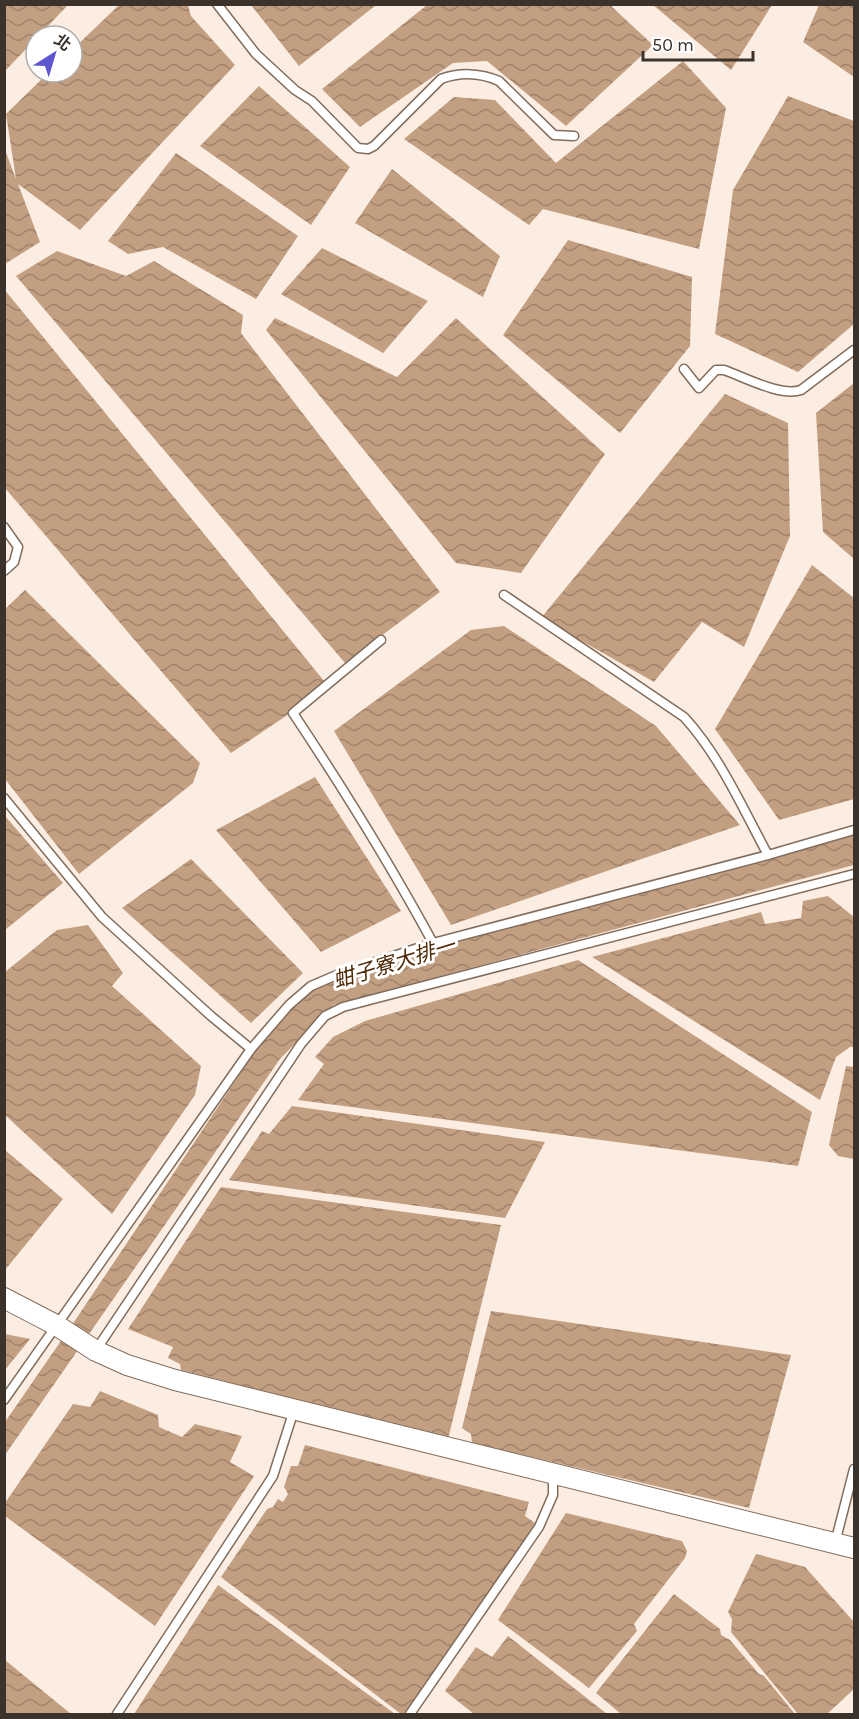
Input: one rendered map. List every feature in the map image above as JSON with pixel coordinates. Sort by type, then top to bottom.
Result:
[{"type":"street","points":[[4,1298],[57,1325],[96,1351],[127,1365],[175,1380],[855,1548]]},
{"type":"lane","points":[[217,4],[256,54],[295,90],[312,101],[358,148],[368,149],[374,146],[441,79],[454,74],[488,76],[499,81],[554,135],[574,136]]},
{"type":"lane","points":[[684,369],[699,388],[716,370],[724,370],[793,393],[801,390],[855,350]]},
{"type":"lane","points":[[4,527],[18,547],[14,562],[4,571]]},
{"type":"lane","points":[[504,595],[684,717],[711,752],[768,855]]},
{"type":"lane","points":[[381,640],[293,713],[389,862],[433,943]]},
{"type":"lane","points":[[4,798],[102,917],[211,1016],[251,1049]]},
{"type":"lane","points":[[4,1400],[251,1049],[289,1005],[311,986],[339,974],[433,943],[855,830]]},
{"type":"lane","points":[[96,1351],[301,1044],[326,1016],[343,1007],[855,874]]},
{"type":"lane","points":[[117,1714],[273,1476],[294,1410]]},
{"type":"lane","points":[[835,1543],[855,1469]]},
{"type":"lane","points":[[410,1714],[539,1527],[553,1495],[553,1474]]},
{"type":"water","points":[[4,5],[68,5],[50,24],[24,24],[24,51],[5,71]]},
{"type":"water","points":[[119,5],[188,5],[191,16],[235,65],[80,230],[18,184],[40,242],[5,264],[5,150],[16,179],[6,114],[37,84],[84,84],[84,39]]},
{"type":"water","points":[[251,5],[376,5],[299,66]]},
{"type":"water","points":[[427,5],[610,5],[653,45],[566,126],[487,61],[453,63],[360,127],[322,89]]},
{"type":"water","points":[[653,5],[772,5],[731,70]]},
{"type":"water","points":[[819,5],[854,5],[854,77],[803,42]]},
{"type":"water","points":[[683,61],[726,108],[699,249],[543,209],[529,225],[404,139],[454,97],[495,100],[556,163]]},
{"type":"water","points":[[259,86],[350,167],[311,225],[200,146]]},
{"type":"water","points":[[788,96],[854,121],[854,324],[798,372],[715,334],[733,190]]},
{"type":"water","points":[[176,153],[298,236],[256,299],[163,247],[128,254],[108,241]]},
{"type":"water","points":[[392,169],[500,256],[483,297],[355,223]]},
{"type":"water","points":[[568,240],[692,277],[690,346],[620,433],[503,335]]},
{"type":"water","points":[[322,248],[428,301],[383,353],[281,294]]},
{"type":"water","points":[[57,251],[126,276],[154,261],[243,315],[241,333],[440,592],[345,663],[16,276]]},
{"type":"water","points":[[4,289],[329,687],[231,753],[5,488]]},
{"type":"water","points":[[275,318],[397,377],[456,318],[605,454],[521,573],[456,563],[266,330]]},
{"type":"water","points":[[854,383],[854,559],[823,532],[816,413]]},
{"type":"water","points":[[725,394],[788,423],[790,536],[744,647],[702,622],[654,682],[541,618]]},
{"type":"water","points":[[812,565],[854,598],[854,799],[779,820],[715,729]]},
{"type":"water","points":[[25,590],[200,763],[193,783],[79,874],[5,779],[5,609]]},
{"type":"water","points":[[504,626],[656,726],[740,825],[451,925],[334,731],[471,630]]},
{"type":"water","points":[[315,777],[401,911],[321,952],[216,830]]},
{"type":"water","points":[[5,816],[63,883],[4,930]]},
{"type":"water","name":"蚶子寮大排一","points":[[854,829],[854,865],[333,1005],[280,1059],[5,1455],[5,1422],[264,1038],[296,1000],[335,977]]},
{"type":"water","points":[[191,859],[303,973],[251,1023],[122,908]]},
{"type":"water","points":[[828,896],[854,917],[854,1047],[850,1047],[836,1057],[820,1100],[592,957],[761,912],[765,924],[801,918],[803,901]]},
{"type":"water","points":[[88,925],[123,973],[112,986],[201,1066],[195,1095],[112,1214],[5,1115],[5,972],[57,930]]},
{"type":"water","points":[[578,960],[812,1112],[798,1166],[298,1100],[324,1064],[315,1057],[333,1037],[365,1021]]},
{"type":"water","points":[[846,1066],[854,1067],[854,1159],[838,1156],[829,1145]]},
{"type":"water","points":[[292,1106],[545,1142],[505,1218],[229,1180],[262,1131],[269,1134]]},
{"type":"water","points":[[5,1150],[63,1199],[5,1270]]},
{"type":"water","points":[[221,1187],[501,1225],[448,1439],[181,1370],[180,1364],[168,1358],[173,1347],[128,1329]]},
{"type":"water","points":[[491,1311],[791,1355],[749,1508],[472,1443],[471,1434],[462,1428]]},
{"type":"water","points":[[4,1334],[30,1339],[5,1370]]},
{"type":"water","points":[[100,1391],[158,1415],[159,1427],[182,1437],[195,1424],[242,1436],[230,1462],[254,1476],[155,1626],[5,1516],[5,1503],[73,1404],[90,1407]]},
{"type":"water","points":[[305,1445],[529,1502],[525,1516],[535,1523],[414,1714],[401,1714],[221,1577],[267,1509],[273,1507],[278,1499],[283,1502],[288,1494],[284,1487],[291,1466],[298,1466]]},
{"type":"water","points":[[566,1513],[682,1541],[687,1551],[685,1558],[634,1624],[637,1631],[589,1688],[498,1620]]},
{"type":"water","points":[[756,1554],[805,1567],[854,1622],[854,1689],[827,1714],[798,1714],[731,1632],[732,1619],[728,1612]]},
{"type":"water","points":[[218,1585],[395,1714],[134,1714]]},
{"type":"water","points":[[674,1594],[720,1629],[721,1635],[730,1640],[759,1674],[764,1676],[795,1714],[621,1714],[596,1693]]},
{"type":"water","points":[[508,1636],[607,1714],[474,1714],[445,1691],[476,1647],[492,1657]]},
{"type":"water","points":[[5,1660],[71,1714],[5,1714]]}]
